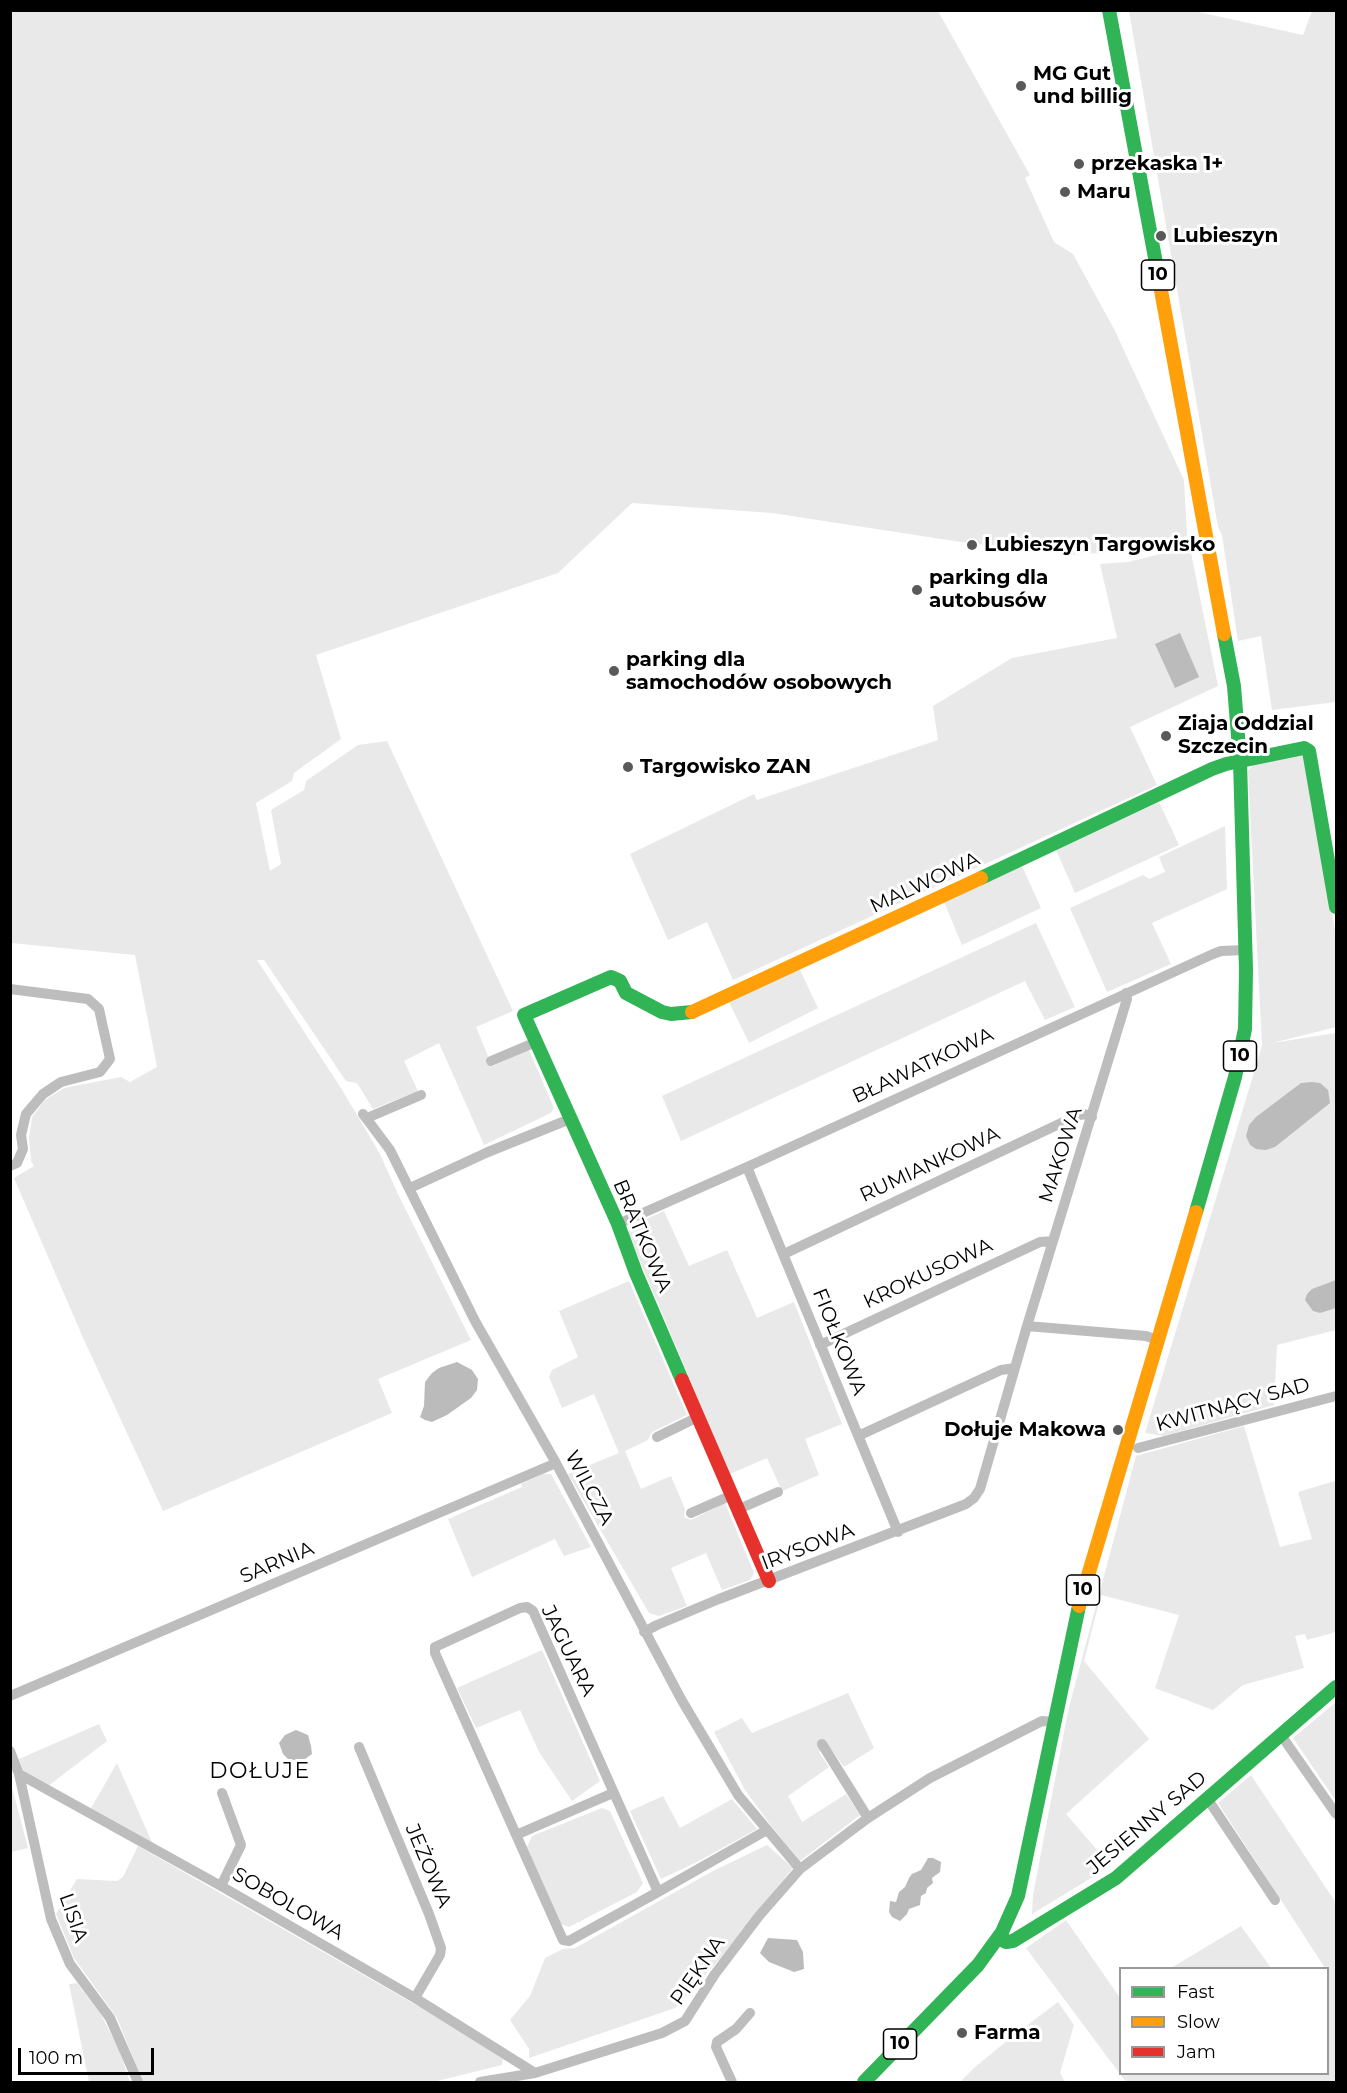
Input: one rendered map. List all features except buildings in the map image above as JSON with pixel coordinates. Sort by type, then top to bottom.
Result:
[{"type":"main road","name":"10","points":[[864,2082],[974,1971],[998,1938],[1011,1914],[1020,1890],[1080,1602],[1240,1057],[1245,1019],[1240,761],[1236,706],[1226,640],[1109,10]]},
{"type":"main road","name":"MALWOWA","points":[[626,993],[662,1012],[690,1013],[1212,769],[1304,748],[1309,751],[1335,890]]},
{"type":"main road","points":[[1335,890],[1336,907]]},
{"type":"main road","name":"BRATKOWA","points":[[626,993],[620,981],[611,977],[524,1015],[618,1224],[636,1273],[769,1581]]},
{"type":"main road","name":"JESIENNY SAD","points":[[998,1938],[1006,1942],[1013,1941],[1100,1889],[1129,1867],[1336,1687]]},
{"type":"street","name":"BŁAWATKOWA","points":[[618,1224],[1213,954],[1221,951],[1245,950]]},
{"type":"street","points":[[10,989],[88,999],[99,1009],[110,1059],[100,1072],[62,1082],[43,1094],[26,1114],[21,1135],[23,1149],[17,1163],[10,1166]]},
{"type":"street","name":"MAKOWA","points":[[980,1490],[1027,1326],[1127,999],[1126,993]]},
{"type":"street","points":[[491,1061],[536,1042]]},
{"type":"street","name":"WILCZA","points":[[421,1095],[365,1116],[390,1150],[475,1321],[556,1463],[681,1699],[738,1795],[800,1869]]},
{"type":"street","name":"RUMIANKOWA","points":[[784,1254],[1074,1117],[1084,1114],[1092,1117]]},
{"type":"street","points":[[410,1188],[488,1152],[570,1119]]},
{"type":"street","name":"FIOŁKOWA","points":[[747,1167],[898,1532]]},
{"type":"street","name":"KROKUSOWA","points":[[820,1345],[1040,1242],[1053,1241]]},
{"type":"street","points":[[1027,1326],[1146,1336],[1157,1340]]},
{"type":"street","points":[[858,1436],[1001,1370],[1015,1368]]},
{"type":"street","name":"KWITNĄCY SAD","points":[[1138,1448],[1336,1396]]},
{"type":"street","points":[[657,1437],[698,1418]]},
{"type":"street","name":"SARNIA","points":[[10,1696],[556,1463]]},
{"type":"street","name":"IRYSOWA","points":[[644,1632],[719,1599],[966,1504],[980,1490]]},
{"type":"street","points":[[739,1509],[778,1492]]},
{"type":"street","points":[[691,1513],[732,1495]]},
{"type":"street","name":"JAGUARA","points":[[658,1892],[532,1611],[527,1607],[520,1608],[435,1647],[435,1653],[563,1940],[569,1941],[658,1892],[767,1830]]},
{"type":"street","name":"PIĘKNA","points":[[480,2082],[536,2073],[662,2033],[685,2021],[715,1974],[759,1916],[800,1869],[868,1818],[930,1778],[1042,1721],[1054,1722]]},
{"type":"street","points":[[1281,1735],[1336,1814]]},
{"type":"street","points":[[822,1744],[868,1818]]},
{"type":"street","name":"JEŻOWA","points":[[358,1747],[429,1914],[441,1948],[441,1955],[415,1998]]},
{"type":"street","name":"LISIA","points":[[10,1751],[18,1774],[51,1918],[70,1964],[110,2019],[138,2082]]},
{"type":"street","name":"SOBOLOWA","points":[[18,1774],[221,1886],[415,1998],[536,2073]]},
{"type":"street","points":[[516,1835],[613,1792]]},
{"type":"street","points":[[221,1886],[241,1845],[222,1793]]},
{"type":"street","points":[[1207,1798],[1275,1900]]},
{"type":"street","points":[[732,2082],[716,2047],[721,2038],[736,2029],[750,2013]]},
{"type":"shaded area","points":[[10,11],[938,11],[1030,175],[1025,178],[1054,242],[1073,254],[1114,329],[1184,480],[1187,536],[1127,551],[1067,555],[961,542],[772,513],[632,503],[558,573],[316,655],[341,739],[294,773],[292,781],[256,803],[270,871],[281,864],[271,810],[304,790],[306,781],[358,745],[387,741],[513,1011],[476,1027],[488,1056],[486,1064],[493,1066],[529,1050],[554,1108],[551,1113],[484,1145],[439,1043],[404,1061],[418,1091],[373,1109],[357,1083],[346,1081],[264,960],[257,960],[341,1088],[380,1154],[471,1340],[378,1379],[392,1413],[163,1511],[84,1340],[14,1178],[34,1166],[31,1161],[29,1137],[32,1117],[45,1100],[64,1088],[121,1077],[130,1082],[157,1067],[135,955],[11,943]]},
{"type":"shaded area","points":[[1129,11],[1194,11],[1303,35],[1312,11],[1336,11],[1336,702],[1272,710],[1261,636],[1238,641],[1222,535],[1218,527]]},
{"type":"shaded area","points":[[1185,548],[1191,553],[1218,686],[1130,727],[1157,785],[733,980],[707,922],[668,940],[630,854],[754,794],[757,800],[938,740],[933,706],[1012,658],[1117,638],[1100,564],[1128,562]]},
{"type":"shaded area","points":[[1180,633],[1199,677],[1175,688],[1155,644]]},
{"type":"shaded area","points":[[1302,755],[1307,759],[1336,937],[1336,1027],[1272,1043],[1336,1033],[1336,1330],[1277,1345],[1274,1405],[1164,1436],[1145,1433],[1262,1046],[1248,771],[1254,764]]},
{"type":"shaded area","points":[[1159,802],[1179,845],[1075,893],[1056,850]]},
{"type":"shaded area","points":[[1225,826],[1227,889],[1152,923],[1171,964],[1107,992],[1070,908],[1143,875],[1149,879],[1165,872],[1159,857]]},
{"type":"shaded area","points":[[1022,866],[1041,908],[962,945],[944,902]]},
{"type":"shaded area","points":[[1036,923],[1075,1007],[1045,1020],[1025,981],[681,1141],[662,1096]]},
{"type":"shaded area","points":[[799,968],[818,1008],[749,1043],[728,1000]]},
{"type":"shaded area","points":[[1301,1083],[1320,1083],[1328,1090],[1330,1103],[1275,1147],[1266,1150],[1256,1149],[1250,1145],[1246,1136],[1249,1125],[1256,1117]]},
{"type":"shaded area","points":[[664,1211],[689,1266],[727,1250],[757,1318],[794,1302],[842,1424],[805,1439],[819,1475],[782,1491],[767,1458],[730,1474],[628,1233],[631,1226]]},
{"type":"shaded area","points":[[1336,1280],[1336,1308],[1320,1313],[1313,1311],[1305,1300],[1307,1294],[1312,1289]]},
{"type":"shaded area","points":[[629,1281],[687,1415],[652,1432],[648,1440],[625,1451],[641,1489],[671,1476],[685,1509],[684,1517],[691,1520],[725,1503],[754,1573],[750,1580],[722,1590],[706,1553],[671,1568],[687,1606],[659,1616],[649,1613],[568,1474],[619,1453],[594,1394],[562,1408],[549,1377],[552,1370],[578,1357],[559,1311]]},
{"type":"shaded area","points":[[457,1362],[472,1370],[478,1379],[477,1390],[471,1398],[447,1415],[432,1422],[420,1417],[424,1406],[425,1382],[439,1368]]},
{"type":"shaded area","points":[[1244,1426],[1280,1547],[1312,1539],[1298,1492],[1335,1481],[1336,1632],[1307,1640],[1305,1634],[1295,1636],[1304,1668],[1243,1685],[1213,1710],[1155,1688],[1179,1615],[1101,1595],[1084,1661],[1149,1739],[1066,1814],[1111,1866],[1032,1914],[1033,1895],[1068,1711],[1136,1456]]},
{"type":"shaded area","points":[[543,1474],[551,1474],[591,1547],[564,1556],[555,1539],[472,1577],[448,1519],[522,1487],[521,1484]]},
{"type":"shaded area","points":[[542,1650],[600,1781],[572,1801],[539,1752],[520,1710],[476,1728],[457,1688]]},
{"type":"shaded area","points":[[848,1693],[874,1748],[844,1767],[828,1745],[819,1752],[829,1767],[788,1796],[802,1822],[846,1794],[860,1815],[800,1861],[745,1790],[714,1732],[742,1718],[752,1733]]},
{"type":"shaded area","points":[[1336,1702],[1336,1801],[1293,1738]]},
{"type":"shaded area","points":[[99,1724],[107,1741],[48,1786],[24,1772],[19,1759]]},
{"type":"shaded area","points":[[296,1730],[308,1735],[311,1746],[312,1754],[301,1762],[288,1759],[283,1754],[279,1743],[285,1735]]},
{"type":"shaded area","points":[[117,1763],[154,1847],[90,1810]]},
{"type":"shaded area","points":[[1251,1775],[1336,1903],[1336,2082],[1126,2082],[1121,2075],[1329,2075],[1329,1967],[1324,1967],[1218,1803]]},
{"type":"shaded area","points":[[10,1780],[28,1848],[11,1852],[10,1852]]},
{"type":"shaded area","points":[[663,1796],[680,1828],[732,1799],[757,1829],[661,1879],[630,1811]]},
{"type":"shaded area","points":[[602,1808],[610,1811],[643,1883],[637,1892],[569,1927],[561,1924],[527,1847],[532,1836]]},
{"type":"shaded area","points":[[767,1845],[793,1868],[717,1962],[675,2008],[529,2058],[529,2049],[510,2020],[530,1996],[545,1958],[563,1949],[575,1948],[713,1871]]},
{"type":"shaded area","points":[[138,1846],[458,2029],[503,2059],[502,2065],[433,2082],[143,2082],[117,2018],[74,1958],[56,1914],[77,1879],[117,1881],[123,1877]]},
{"type":"shaded area","points":[[928,1858],[941,1862],[940,1872],[932,1878],[933,1883],[921,1896],[920,1905],[909,1909],[900,1921],[892,1917],[889,1912],[890,1901],[896,1902],[899,1892],[905,1887],[909,1878],[921,1870]]},
{"type":"shaded area","points":[[1066,1920],[1119,1997],[1119,2073],[1026,1948]]},
{"type":"shaded area","points":[[1241,1926],[1270,1967],[1173,1967]]},
{"type":"shaded area","points":[[768,1938],[797,1940],[803,1952],[804,1969],[794,1972],[769,1962],[760,1953]]},
{"type":"shaded area","points":[[77,1983],[100,2013],[118,2047],[130,2082],[89,2082],[69,1984]]},
{"type":"shaded area","points":[[1058,2002],[1074,2025],[1060,2073],[1065,2082],[960,2082],[975,2067]]},
{"type":"traffic: fast","points":[[1109,10],[1158,274]]},
{"type":"traffic: fast","points":[[1196,1212],[1235,1077],[1245,1029],[1246,970],[1240,761],[1234,686],[1224,634]]},
{"type":"traffic: fast","points":[[981,878],[1212,769],[1304,748],[1309,751],[1336,907]]},
{"type":"traffic: fast","points":[[682,1380],[636,1273],[618,1224],[524,1015],[611,977],[620,981],[626,993],[662,1012],[671,1014],[692,1012]]},
{"type":"traffic: fast","points":[[864,2082],[978,1965],[1002,1932],[1018,1896],[1079,1606]]},
{"type":"traffic: fast","points":[[998,1938],[1006,1942],[1013,1941],[1116,1878],[1336,1687]]},
{"type":"traffic: slow","points":[[1158,274],[1224,634]]},
{"type":"traffic: slow","points":[[692,1012],[981,878]]},
{"type":"traffic: slow","points":[[1079,1606],[1196,1212]]},
{"type":"traffic: jam","points":[[682,1380],[769,1581]]},
{"type":"place","name":"MG Gut und billig","points":[[1021,86]]},
{"type":"place","name":"przekaska 1+","points":[[1079,164]]},
{"type":"place","name":"Maru","points":[[1065,192]]},
{"type":"place","name":"Lubieszyn","points":[[1161,236]]},
{"type":"place","name":"Lubieszyn Targowisko","points":[[972,545]]},
{"type":"place","name":"parking dla autobusów","points":[[917,590]]},
{"type":"place","name":"parking dla samochodów osobowych","points":[[614,671]]},
{"type":"place","name":"Ziaja Oddzial Szczecin","points":[[1166,736]]},
{"type":"place","name":"Targowisko ZAN","points":[[628,767]]},
{"type":"place","name":"Dołuje Makowa","points":[[1118,1430]]},
{"type":"place","name":"Farma","points":[[962,2033]]},
{"type":"district","name":"DOŁUJE","points":[[260,1772]]}]
